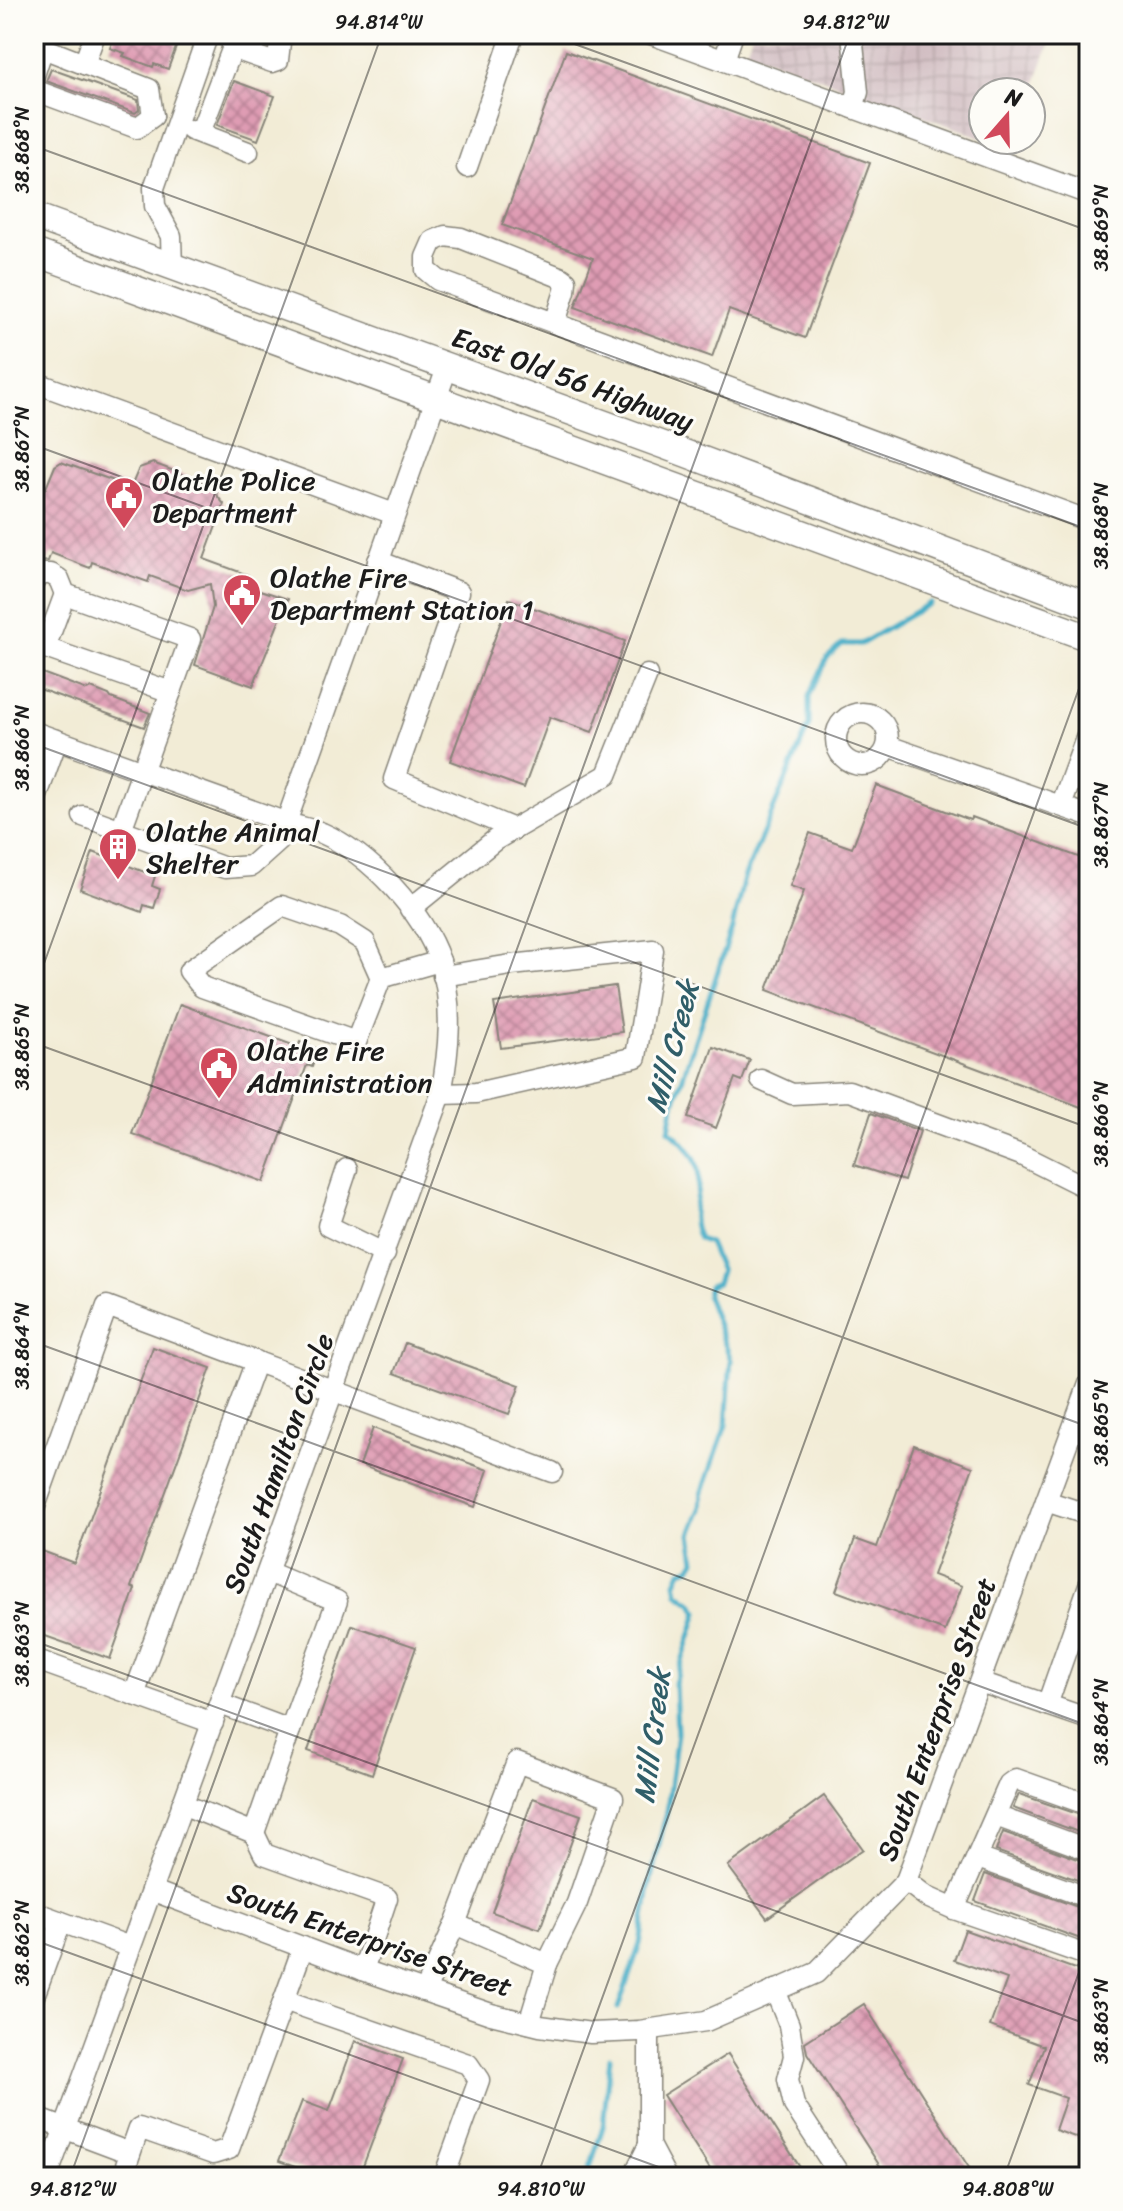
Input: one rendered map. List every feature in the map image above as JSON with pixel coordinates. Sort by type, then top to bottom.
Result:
[{"type":"main road","name":"East Old 56 Highway","points":[[34,216],[679,451],[1089,605]]},
{"type":"main road","points":[[34,252],[1089,638]]},
{"type":"street","points":[[84,64],[95,34]]},
{"type":"street","points":[[172,268],[171,236],[155,206],[154,188],[208,34]]},
{"type":"street","points":[[200,133],[234,39],[272,62],[278,60],[281,53],[281,34]]},
{"type":"street","points":[[467,167],[513,34]]},
{"type":"street","points":[[653,34],[677,38],[724,60],[1089,194]]},
{"type":"street","points":[[724,60],[733,34]]},
{"type":"street","points":[[852,34],[858,92],[853,108]]},
{"type":"street","points":[[34,75],[43,48],[149,89],[153,116]]},
{"type":"street","points":[[34,90],[137,128],[153,116]]},
{"type":"street","points":[[153,116],[248,152]]},
{"type":"street","points":[[555,323],[565,291],[566,281],[562,278],[461,238],[445,236],[433,241],[426,257],[426,270],[438,280],[1089,521]]},
{"type":"street","points":[[83,816],[225,868],[251,866],[280,840],[447,368]]},
{"type":"street","points":[[34,382],[394,514]]},
{"type":"street","points":[[378,561],[459,592],[394,779],[514,829]]},
{"type":"street","points":[[34,582],[39,574],[51,574],[59,579],[65,594],[39,646],[171,692]]},
{"type":"street","points":[[65,594],[190,639],[121,830]]},
{"type":"street","points":[[410,909],[495,840],[607,775],[647,675]]},
{"type":"street","name":"South Hamilton Circle","points":[[34,732],[323,834],[349,850],[377,871],[426,932],[442,968],[449,1026],[448,1060],[441,1094],[47,2177]]},
{"type":"street","points":[[1061,806],[1089,732]]},
{"type":"street","points":[[34,804],[57,740]]},
{"type":"street","points":[[888,746],[1089,816]]},
{"type":"street","points":[[282,906],[340,926],[365,942],[381,978],[356,1042],[202,987],[189,971],[282,906]]},
{"type":"street","points":[[381,978],[442,968],[511,965],[653,950],[636,1057],[476,1093],[441,1094]]},
{"type":"street","points":[[761,1080],[792,1094],[849,1091],[1021,1155],[1089,1189]]},
{"type":"street","points":[[347,1169],[328,1226],[385,1254]]},
{"type":"street","points":[[34,1509],[107,1306],[552,1472]]},
{"type":"street","points":[[134,1695],[256,1361]]},
{"type":"street","name":"South Enterprise Street","points":[[151,1890],[363,1970],[491,2014],[591,2033],[649,2030],[706,2021],[816,1973],[906,1881],[1089,1384]]},
{"type":"street","points":[[1046,1501],[1089,1515]]},
{"type":"street","points":[[254,1833],[337,1601],[268,1572]]},
{"type":"street","points":[[1047,1705],[1089,1585]]},
{"type":"street","points":[[34,1659],[134,1695],[290,1730]]},
{"type":"street","points":[[980,1682],[1089,1719]]},
{"type":"street","points":[[425,1991],[455,1924],[517,1762],[613,1798],[577,1903],[547,1964],[529,2023]]},
{"type":"street","points":[[954,1909],[1009,1784],[1016,1779],[1089,1805]]},
{"type":"street","points":[[182,1804],[254,1833],[264,1854],[387,1898],[363,1970]]},
{"type":"street","points":[[996,1816],[1089,1850]]},
{"type":"street","points":[[978,1858],[1089,1898]]},
{"type":"street","points":[[906,1881],[927,1897],[954,1909],[1089,1956]]},
{"type":"street","points":[[34,1912],[130,1947]]},
{"type":"street","points":[[34,1996],[61,1922]]},
{"type":"street","points":[[455,1924],[547,1964]]},
{"type":"street","points":[[122,2177],[139,2128],[213,2154],[229,2149],[303,1947]]},
{"type":"street","points":[[775,1990],[789,2025],[794,2056],[788,2079],[794,2105],[841,2177]]},
{"type":"street","points":[[284,2000],[468,2064],[479,2080],[444,2177]]},
{"type":"street","points":[[633,2177],[649,2145],[649,2030]]},
{"type":"street","points":[[34,2117],[130,2153]]},
{"type":"street","points":[[649,2145],[666,2177]]},
{"type":"shaded area","points":[[752,34],[1053,34],[1038,76],[967,76],[967,132],[746,51]]},
{"type":"building","points":[[115,34],[164,34],[179,39],[168,69],[154,64],[153,67],[110,48]]},
{"type":"building","points":[[566,51],[870,163],[805,338],[729,310],[712,357],[575,307],[593,258],[502,225]]},
{"type":"building","points":[[51,69],[138,100],[139,110],[135,113],[46,81]]},
{"type":"building","points":[[234,81],[275,96],[258,140],[217,125]]},
{"type":"building","name":"Olathe Police Department","points":[[61,462],[131,487],[139,468],[153,463],[216,487],[218,497],[224,504],[204,559],[248,575],[254,588],[288,599],[253,686],[195,665],[213,607],[210,584],[188,590],[150,576],[148,582],[92,562],[90,568],[51,553],[48,561],[34,562],[34,493],[46,488],[55,466]]},
{"type":"building","points":[[509,599],[625,641],[592,732],[550,717],[524,788],[450,761]]},
{"type":"building","points":[[34,670],[87,690],[91,688],[150,713],[144,727],[34,687]]},
{"type":"building","points":[[876,785],[1089,861],[1089,1110],[767,990],[804,891],[790,886],[810,833],[852,848]]},
{"type":"building","name":"Olathe Animal Shelter","points":[[93,852],[155,876],[152,886],[160,889],[154,908],[144,905],[142,912],[80,889]]},
{"type":"building","points":[[615,986],[622,1032],[501,1048],[494,1003]]},
{"type":"building","name":"Olathe Fire Administration","points":[[180,1004],[298,1047],[300,1042],[318,1049],[312,1067],[307,1065],[264,1182],[132,1134]]},
{"type":"building","points":[[713,1047],[750,1060],[742,1081],[735,1078],[716,1128],[688,1118]]},
{"type":"building","points":[[871,1113],[920,1131],[904,1181],[854,1165]]},
{"type":"building","points":[[405,1343],[520,1385],[509,1414],[394,1373]]},
{"type":"building","points":[[153,1347],[211,1368],[131,1587],[135,1589],[110,1659],[34,1632],[34,1548],[74,1563]]},
{"type":"building","points":[[373,1428],[488,1470],[475,1507],[360,1465]]},
{"type":"building","points":[[914,1445],[973,1467],[933,1575],[962,1586],[945,1631],[836,1591],[855,1539],[877,1547]]},
{"type":"building","points":[[352,1625],[416,1647],[372,1774],[308,1751]]},
{"type":"building","points":[[1019,1794],[1089,1818],[1089,1836],[1013,1808]]},
{"type":"building","points":[[824,1796],[863,1849],[767,1918],[728,1866]]},
{"type":"building","points":[[533,1798],[581,1815],[540,1929],[492,1912]]},
{"type":"building","points":[[1003,1832],[1089,1863],[1089,1884],[996,1851]]},
{"type":"building","points":[[985,1874],[1089,1911],[1089,1942],[975,1901]]},
{"type":"building","points":[[965,1930],[1089,1974],[1089,2142],[1055,2130],[1066,2098],[1029,2085],[1044,2046],[990,2026],[1007,1979],[954,1960]]},
{"type":"building","points":[[864,2004],[975,2177],[887,2177],[807,2053],[805,2042]]},
{"type":"building","points":[[355,2041],[403,2059],[359,2177],[303,2177],[306,2171],[279,2161],[302,2101],[329,2111]]},
{"type":"building","points":[[728,2054],[806,2177],[715,2177],[663,2095]]},
{"type":"waterway","name":"Mill Creek","points":[[618,2008],[640,1944],[649,1887],[667,1810],[677,1733],[675,1683],[698,1612],[678,1593],[676,1582],[681,1571],[690,1568],[695,1560],[691,1534],[726,1425],[731,1360],[707,1296],[709,1286],[717,1283],[721,1271],[709,1243],[699,1239],[695,1229],[699,1180],[697,1164],[687,1148],[669,1130],[673,1107],[732,928],[744,878],[809,725],[809,696],[827,658],[842,644],[861,644],[930,603]]},
{"type":"waterway","name":"Mill Creek","points":[[587,2177],[603,2127],[610,2057]]},
{"type":"place","name":"Olathe Police Department","points":[[124,530]]},
{"type":"place","name":"Olathe Fire Department Station 1","points":[[242,627]]},
{"type":"place","name":"Olathe Animal Shelter","points":[[118,881]]},
{"type":"place","name":"Olathe Fire Administration","points":[[219,1100]]}]
